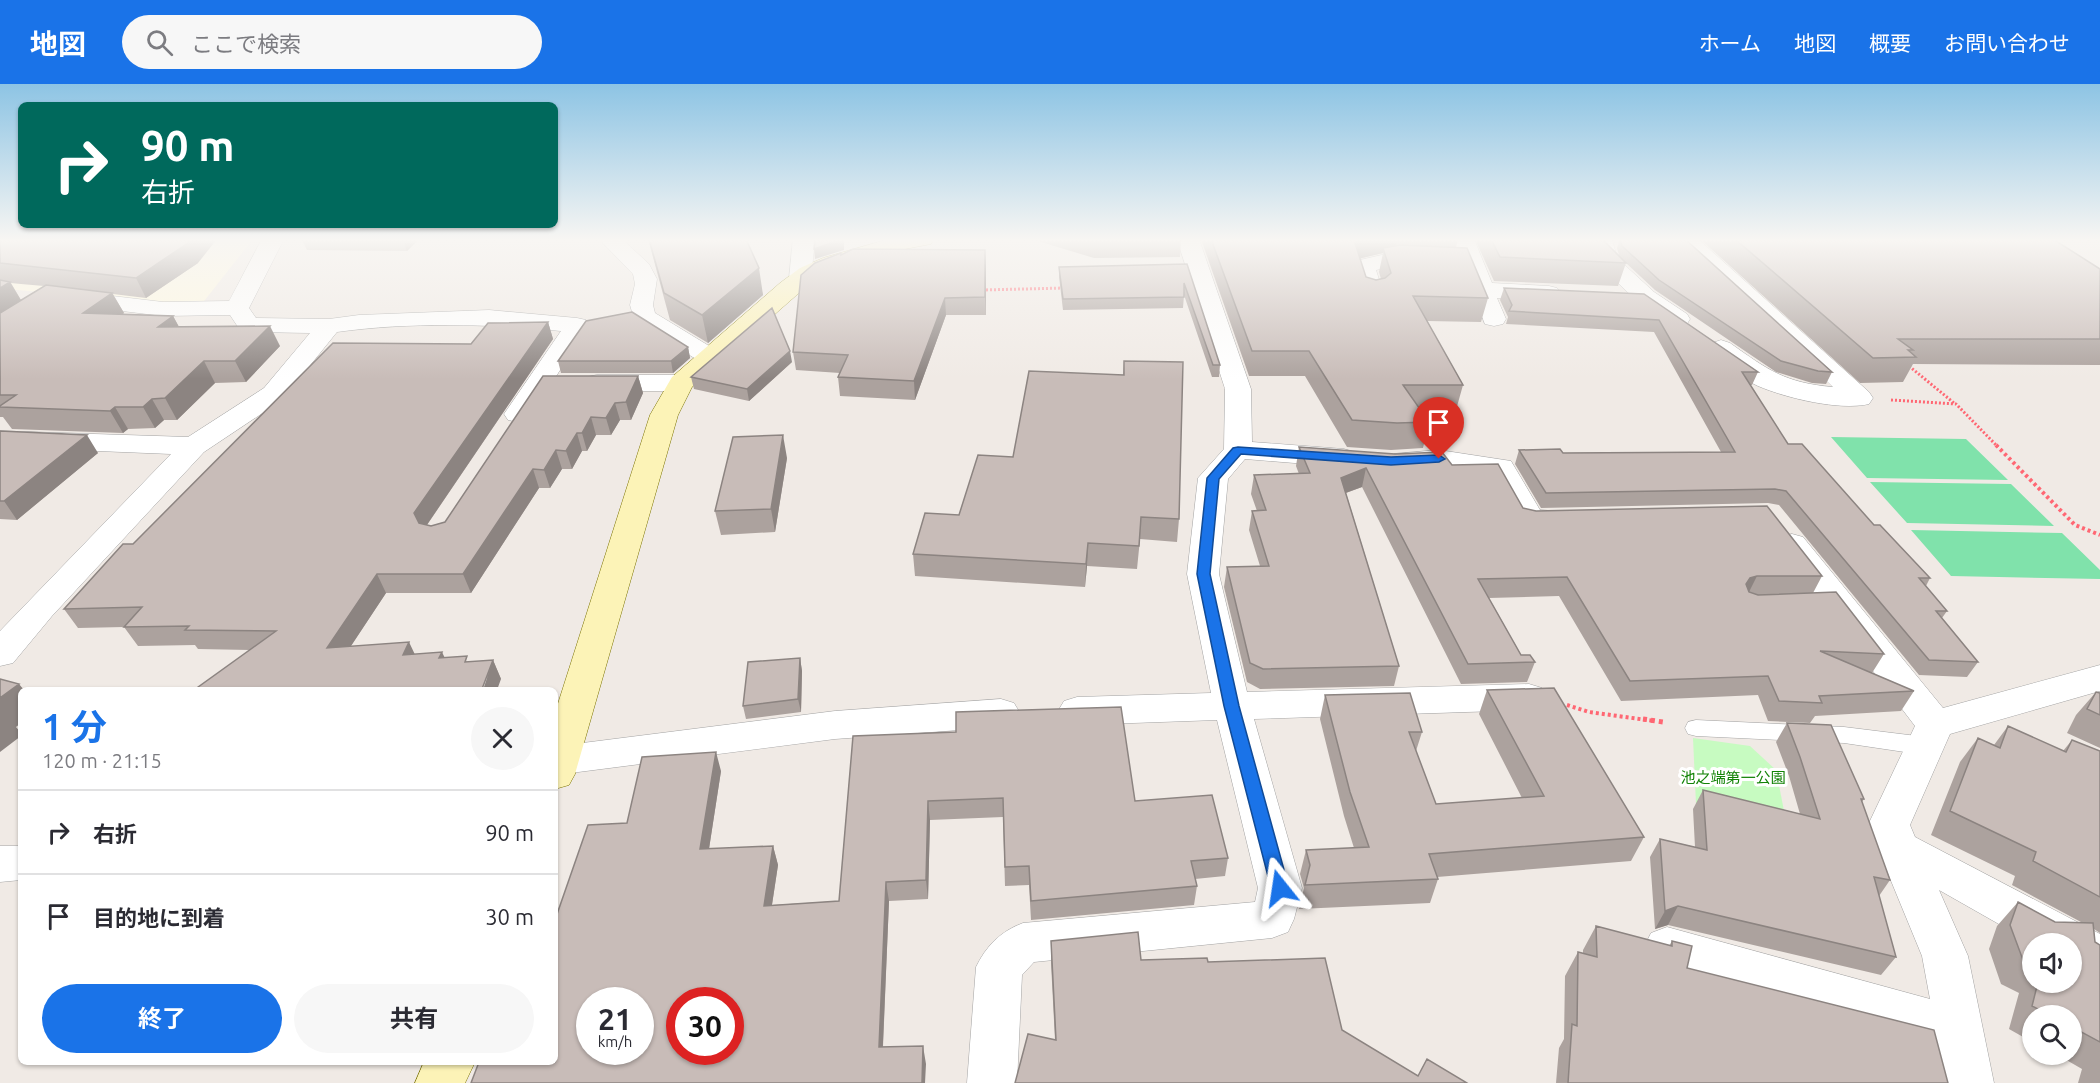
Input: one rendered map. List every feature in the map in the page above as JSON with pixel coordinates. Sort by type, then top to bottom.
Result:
[{"type":"street","points":[[237,308],[249,286]]},
{"type":"street","points":[[505,433],[558,383],[609,318],[640,306],[645,286]]},
{"type":"street","points":[[558,764],[664,415],[681,383],[792,286]]},
{"type":"street","points":[[992,1083],[999,967],[1023,944],[1272,919],[1280,888],[1232,706],[1203,574],[1213,478],[1238,450],[1238,389],[1198,286]]},
{"type":"street","points":[[1369,286],[1372,295]]},
{"type":"street","points":[[1481,286],[1494,320]]},
{"type":"street","points":[[1634,286],[1646,297],[1766,380],[1810,393],[1860,398]]},
{"type":"street","points":[[1737,286],[1860,398]]},
{"type":"street","points":[[1483,290],[1576,294]]},
{"type":"street","points":[[22,293],[163,309],[237,308]]},
{"type":"street","points":[[0,328],[53,296]]},
{"type":"street","points":[[1611,296],[1646,297]]},
{"type":"street","points":[[237,308],[249,325],[329,326],[359,322],[489,317],[644,316],[710,357]]},
{"type":"street","points":[[0,654],[40,608],[194,446],[273,394],[329,326]]},
{"type":"street","points":[[558,383],[681,383]]},
{"type":"street","points":[[0,439],[194,446]]},
{"type":"street","points":[[1238,450],[1373,460],[1439,459],[1501,466],[1530,519],[1589,518]]},
{"type":"street","points":[[1775,523],[1828,605],[1930,735]]},
{"type":"street","points":[[1969,1083],[1945,956],[1889,825],[1930,735],[1976,712],[2100,678]]},
{"type":"street","points":[[558,767],[836,724],[937,715],[1543,697]]},
{"type":"street","points":[[1976,712],[2028,735]]},
{"type":"street","points":[[1900,849],[2100,957]]},
{"type":"street","points":[[0,864],[18,863]]},
{"type":"street","points":[[1667,946],[1958,1029]]},
{"type":"street","points":[[440,1083],[449,1065]]},
{"type":"lane","points":[[1696,728],[1844,735],[1930,735]]},
{"type":"path","points":[[980,290],[1074,288]]},
{"type":"path","points":[[1901,359],[1956,404],[2075,525],[2100,535]]},
{"type":"path","points":[[1860,398],[1956,404]]},
{"type":"path","points":[[1543,697],[1589,712],[1696,728]]},
{"type":"shaded area","points":[[4,286],[216,286],[201,305],[4,289]]},
{"type":"green space","points":[[1831,437],[1966,439],[2008,480],[1867,478]]},
{"type":"green space","points":[[1870,482],[2011,484],[2054,526],[1907,523]]},
{"type":"green space","points":[[1911,530],[2062,533],[2100,570],[2100,579],[1951,576]]},
{"type":"green space","name":"池之端第一公園","points":[[1693,738],[1750,746],[1776,770],[1787,826],[1696,804]]},
{"type":"building","points":[[45,286],[51,286],[112,293],[83,313],[173,316],[158,327],[270,326],[235,361],[204,361],[165,398],[152,399],[143,407],[115,407],[110,411],[0,407],[16,395],[0,395],[0,313]]},
{"type":"building","points":[[662,286],[738,286],[702,315],[664,293]]},
{"type":"building","points":[[800,286],[985,286],[985,297],[945,298],[914,381],[838,377],[848,355],[793,352]]},
{"type":"building","points":[[1061,286],[1184,286],[1184,297],[1063,299]]},
{"type":"building","points":[[1185,286],[1194,286],[1220,365],[1213,365]]},
{"type":"building","points":[[1228,286],[1483,286],[1488,298],[1413,296],[1463,385],[1403,385],[1429,422],[1397,423],[1352,420],[1309,351],[1252,351]]},
{"type":"building","points":[[1667,286],[1737,286],[1832,372],[1818,371],[1781,361]]},
{"type":"building","points":[[1789,286],[2100,286],[2100,339],[1898,339],[1913,350],[1908,350],[1916,357],[1873,358]]},
{"type":"building","points":[[1504,288],[1644,294],[1758,372],[1742,372],[1788,444],[1802,444],[1874,525],[1880,525],[1930,578],[1919,578],[1947,611],[1936,611],[1978,662],[1929,660],[1786,491],[1775,489],[1546,493],[1519,450],[1560,449],[1563,453],[1735,452],[1659,320],[1509,311],[1512,305]]},
{"type":"building","points":[[772,308],[790,351],[747,389],[691,377]]},
{"type":"building","points":[[632,312],[688,347],[671,361],[558,361],[586,321]]},
{"type":"building","points":[[548,322],[414,513],[419,523],[431,526],[445,522],[543,376],[638,376],[626,402],[615,403],[606,418],[591,417],[582,433],[577,433],[566,451],[556,450],[544,470],[533,469],[463,574],[377,574],[327,648],[409,642],[403,655],[442,652],[439,658],[467,656],[465,662],[493,660],[483,687],[198,687],[276,631],[185,630],[189,626],[124,627],[142,607],[64,609],[123,544],[133,544],[333,343],[471,344],[488,323]]},
{"type":"building","points":[[1124,361],[1183,362],[1179,519],[1141,517],[1139,546],[1088,543],[1086,564],[913,554],[925,513],[959,515],[978,455],[1013,457],[1029,371],[1124,375]]},
{"type":"building","points":[[0,431],[87,435],[4,501],[0,501]]},
{"type":"building","points":[[783,435],[771,509],[715,511],[733,437]]},
{"type":"building","points":[[1299,447],[1395,454],[1442,452],[1452,465],[1498,464],[1523,508],[1536,511],[1767,506],[1822,576],[1757,576],[1750,578],[1746,584],[1749,592],[1758,595],[1836,592],[1884,654],[1820,651],[1914,691],[1819,696],[1822,703],[1779,701],[1768,676],[1630,681],[1567,577],[1478,579],[1521,655],[1530,655],[1535,662],[1468,664],[1366,468],[1341,478],[1399,666],[1263,669],[1250,663],[1227,567],[1269,566],[1252,511],[1266,510],[1254,475],[1310,473]]},
{"type":"building","points":[[800,658],[798,699],[743,706],[748,662]]},
{"type":"building","points":[[0,679],[19,684],[0,698]]},
{"type":"building","points":[[1554,688],[1644,837],[1429,854],[1438,879],[1305,885],[1310,865],[1306,850],[1369,847],[1350,792],[1325,695],[1410,693],[1422,732],[1409,732],[1436,804],[1544,796],[1487,690]]},
{"type":"building","points":[[2096,692],[2100,693],[2100,715],[2087,709]]},
{"type":"building","points":[[1121,707],[1135,801],[1212,795],[1228,858],[1191,861],[1197,886],[1031,901],[1029,866],[1005,867],[1003,798],[928,801],[926,880],[886,882],[879,1047],[923,1046],[922,1083],[471,1083],[478,1065],[558,1065],[558,911],[588,825],[627,823],[642,757],[716,752],[700,849],[773,846],[764,906],[839,901],[853,736],[956,732],[956,712]]},
{"type":"building","points":[[1787,723],[1831,725],[1864,799],[1861,799],[1890,880],[1874,877],[1896,957],[1678,906],[1665,911],[1660,839],[1707,850],[1703,790],[1820,819]]},
{"type":"building","points":[[2008,726],[2066,752],[2072,740],[2100,751],[2100,897],[2033,861],[2036,852],[1950,811],[1978,738],[2000,748]]},
{"type":"building","points":[[2018,902],[2055,922],[2093,923],[2095,942],[2100,945],[2100,1042],[2082,1032],[2082,1005],[2032,1005],[2035,993],[2082,993],[2082,933],[2022,933],[2022,957],[2010,925]]},
{"type":"building","points":[[1596,926],[1672,946],[1672,941],[1692,946],[1687,968],[1934,1030],[1948,1083],[1568,1083],[1572,1024],[1577,1026],[1578,952],[1597,957]]},
{"type":"building","points":[[1138,932],[1141,960],[1207,958],[1208,962],[1325,958],[1342,1030],[1418,1076],[1427,1059],[1467,1083],[1015,1083],[1028,1034],[1056,1040],[1051,941]]},
{"type":"route","points":[[1280,888],[1232,706],[1203,574],[1213,478],[1238,450],[1391,461],[1439,459]]}]
